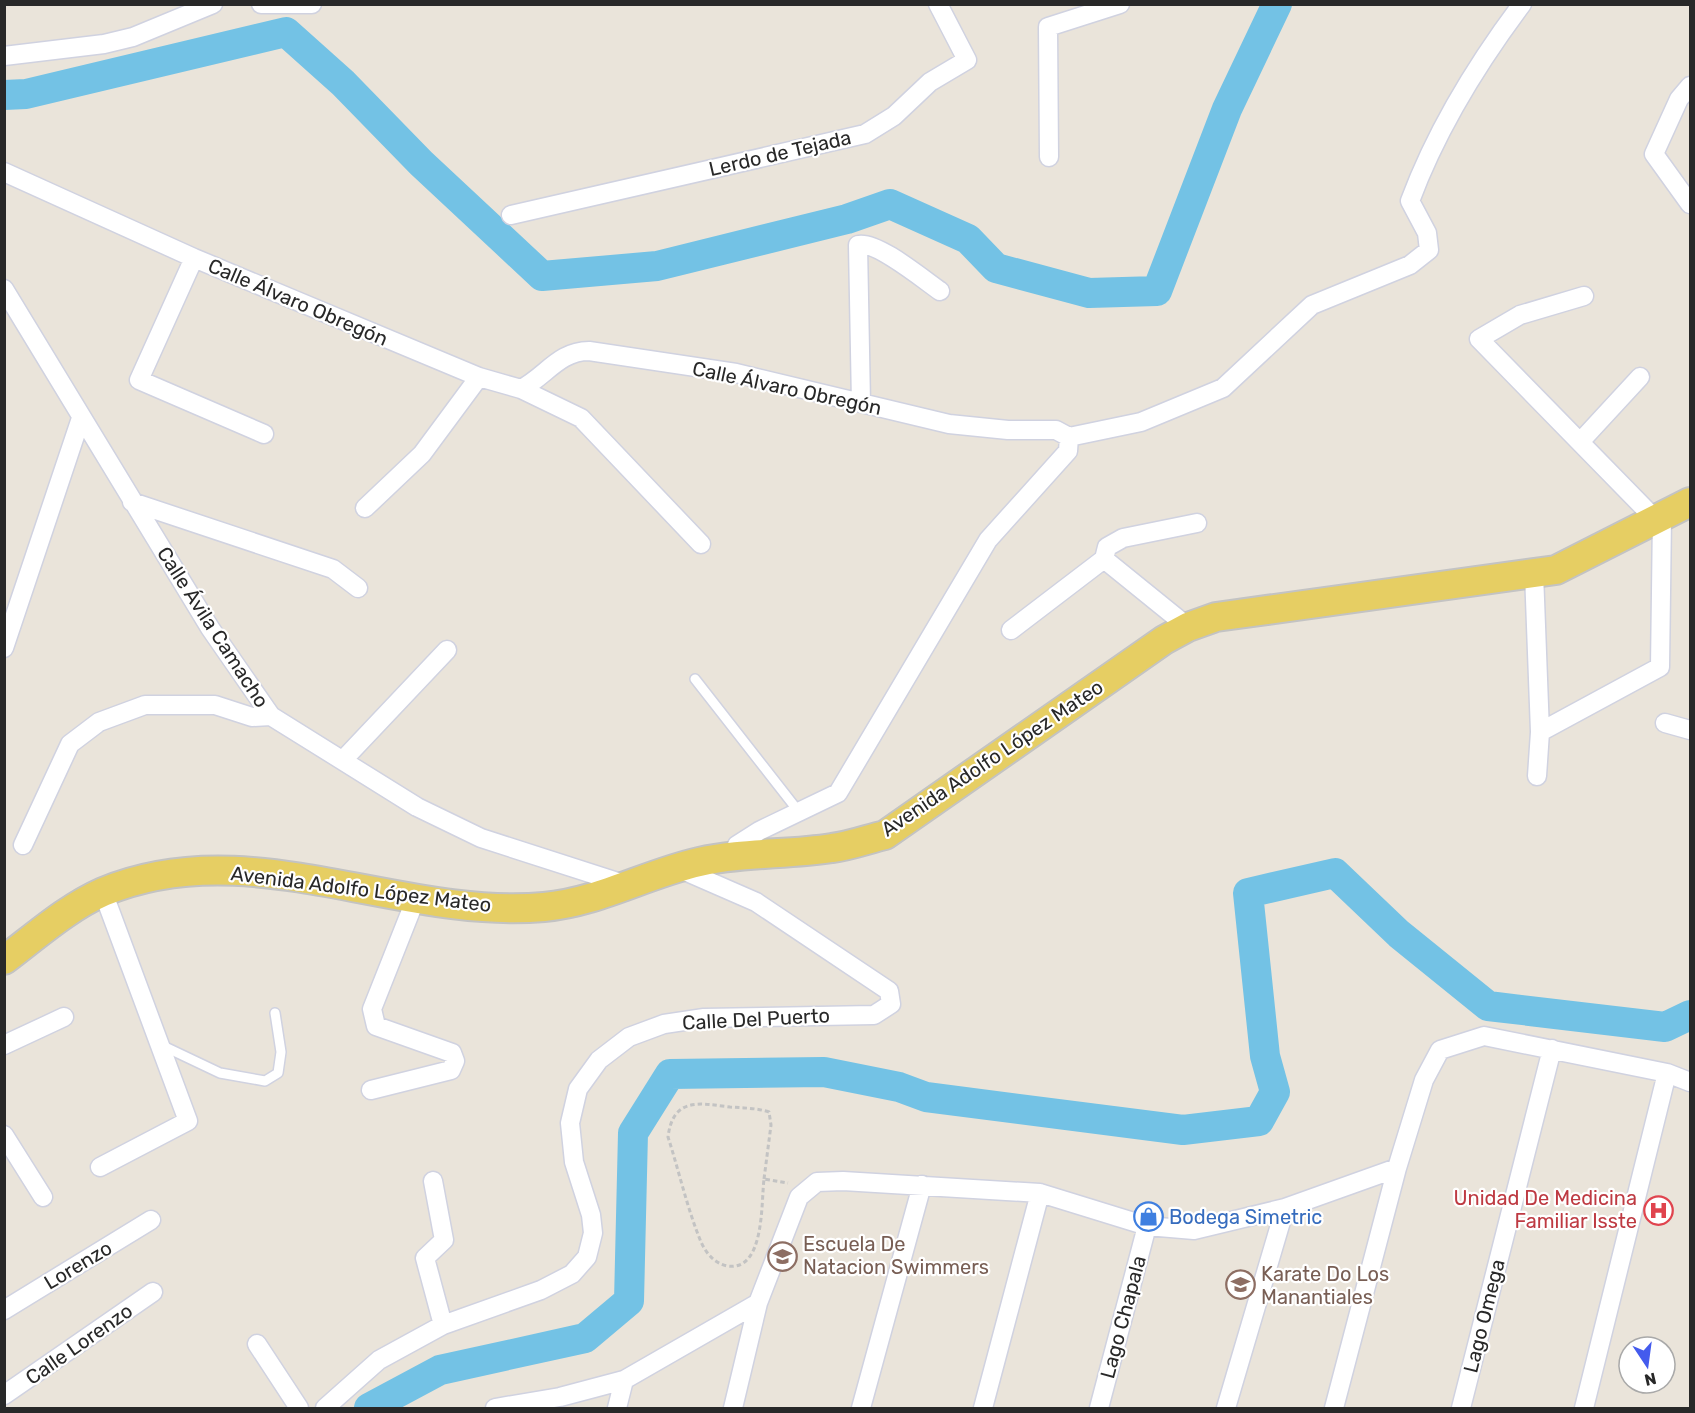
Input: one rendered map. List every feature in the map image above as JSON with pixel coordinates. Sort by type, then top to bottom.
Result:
[{"type":"main road","name":"Avenida Adolfo López Mateo","points":[[4,960],[65,914],[103,892],[153,877],[204,870],[262,872],[471,907],[544,907],[588,899],[700,861],[833,848],[885,835],[1164,640],[1188,627],[1216,617],[1556,570],[1690,502]]},
{"type":"street","points":[[261,4],[287,7],[312,4]]},
{"type":"street","name":"Lerdo de Tejada","points":[[511,215],[865,134],[894,116],[930,82],[967,60],[938,4]]},
{"type":"street","points":[[736,858],[736,845],[759,831],[838,793],[988,540],[1068,451],[1069,437],[1141,422],[1223,388],[1312,305],[1410,265],[1429,250],[1426,233],[1410,201],[1425,162],[1492,44],[1522,4]]},
{"type":"street","points":[[4,56],[104,44],[133,37],[208,5]]},
{"type":"street","points":[[1049,157],[1048,27],[1110,6]]},
{"type":"street","points":[[1690,86],[1679,99],[1654,154],[1690,204]]},
{"type":"street","name":"Calle Álvaro Obregón","points":[[4,172],[194,258],[479,377],[520,389],[535,382],[573,351],[589,351],[736,373],[949,424],[1008,430],[1056,430],[1069,437]]},
{"type":"street","points":[[861,403],[858,245],[864,244],[878,249],[940,291]]},
{"type":"street","points":[[194,258],[139,380],[264,434]]},
{"type":"street","name":"Calle Ávila Camacho","points":[[4,289],[210,628],[271,716],[417,807],[481,838],[629,886]]},
{"type":"street","points":[[1540,732],[1660,667],[1659,518],[1580,442],[1479,339],[1520,315],[1584,296]]},
{"type":"street","points":[[365,508],[422,454],[479,377]]},
{"type":"street","points":[[1580,442],[1640,377]]},
{"type":"street","points":[[520,389],[581,418],[701,544]]},
{"type":"street","points":[[4,648],[81,418]]},
{"type":"street","points":[[132,502],[333,569],[358,588]]},
{"type":"street","points":[[1011,630],[1104,560],[1107,547],[1123,538],[1197,523]]},
{"type":"street","points":[[1104,560],[1188,627]]},
{"type":"street","points":[[1534,573],[1540,732],[1537,776]]},
{"type":"street","points":[[343,760],[447,650]]},
{"type":"street","points":[[23,845],[70,744],[99,722],[145,705],[163,712],[213,716],[241,723],[252,717],[271,716]]},
{"type":"street","points":[[1665,723],[1690,730]]},
{"type":"street","name":"Calle Del Puerto","points":[[325,1408],[379,1360],[443,1325],[541,1290],[572,1274],[587,1257],[593,1233],[591,1215],[574,1162],[570,1123],[578,1089],[599,1060],[629,1037],[664,1024],[704,1018],[874,1015],[891,1004],[889,992],[756,903],[678,868]]},
{"type":"street","points":[[100,1167],[188,1121],[103,892]]},
{"type":"street","points":[[371,1090],[451,1070],[455,1061],[452,1053],[376,1026],[372,1009],[416,898]]},
{"type":"street","points":[[4,1045],[64,1017]]},
{"type":"street","points":[[1334,1408],[1396,1168],[1424,1080],[1440,1050],[1484,1036],[1666,1073],[1690,1082]]},
{"type":"street","name":"Lago Omega","points":[[1461,1408],[1552,1049]]},
{"type":"street","points":[[1584,1408],[1666,1073]]},
{"type":"street","points":[[4,1135],[43,1197]]},
{"type":"street","points":[[733,1408],[758,1303],[799,1197],[817,1182],[843,1181],[1040,1193],[1147,1226],[1194,1230],[1285,1208],[1396,1168]]},
{"type":"street","points":[[433,1182],[444,1240],[425,1258],[443,1325]]},
{"type":"street","points":[[861,1408],[922,1185]]},
{"type":"street","points":[[983,1408],[1040,1193]]},
{"type":"street","points":[[1226,1408],[1285,1208]]},
{"type":"street","name":"Lorenzo","points":[[4,1310],[151,1220]]},
{"type":"street","name":"Lago Chapala","points":[[1099,1408],[1147,1226]]},
{"type":"street","name":"Calle Lorenzo","points":[[4,1395],[153,1292]]},
{"type":"street","points":[[500,1408],[560,1397],[624,1380],[758,1303]]},
{"type":"street","points":[[257,1344],[299,1408]]},
{"type":"street","points":[[617,1408],[624,1380]]},
{"type":"lane","points":[[695,679],[799,812]]},
{"type":"lane","points":[[159,1044],[220,1072],[265,1081],[278,1073],[281,1052],[275,1013]]},
{"type":"path","points":[[699,1103],[769,1112],[771,1125],[764,1179],[756,1250],[749,1259],[736,1265],[727,1266],[714,1260],[701,1242],[668,1137],[670,1122],[676,1113],[685,1106],[699,1103]]},
{"type":"path","points":[[764,1179],[810,1188]]},
{"type":"waterway","points":[[4,95],[26,94],[286,32],[343,83],[421,163],[542,276],[657,266],[847,219],[890,204],[968,239],[996,268],[1089,293],[1157,291],[1227,109],[1277,4]]},
{"type":"waterway","points":[[369,1408],[440,1370],[585,1338],[629,1301],[633,1133],[670,1074],[824,1072],[899,1087],[926,1097],[1183,1130],[1259,1121],[1275,1092],[1265,1056],[1248,893],[1335,873],[1399,934],[1488,1006],[1665,1027],[1690,1015]]},
{"type":"place","name":"Unidad De Medicina Familiar Isste","points":[[1658,1210]]},
{"type":"place","name":"Bodega Simetric","points":[[1148,1217]]},
{"type":"place","name":"Escuela De Natacion Swimmers","points":[[782,1256]]},
{"type":"place","name":"Karate Do Los Manantiales","points":[[1240,1285]]}]
